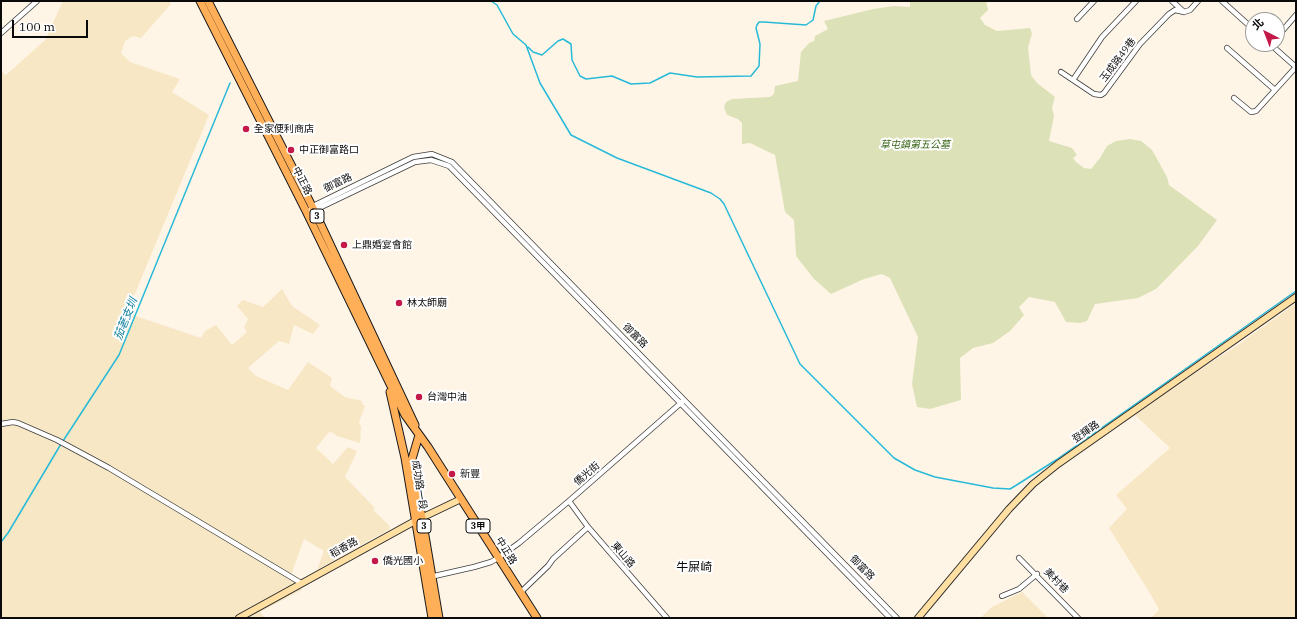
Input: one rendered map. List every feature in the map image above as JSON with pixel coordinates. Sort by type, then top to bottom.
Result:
[{"type":"main road","name":"中正路","points":[[200,1],[311,209],[387,380],[405,415],[419,434],[537,618]]},
{"type":"main road","name":"中正路","points":[[208,1],[384,355],[419,434]]},
{"type":"main road","name":"成功路一段","points":[[387,380],[405,458],[415,521],[439,618]]},
{"type":"main road","name":"成功路一段","points":[[419,434],[412,459],[423,517],[432,618]]},
{"type":"street","points":[[1,33],[37,1]]},
{"type":"street","points":[[1077,19],[1094,1]]},
{"type":"street","points":[[1073,80],[1102,36],[1136,1]]},
{"type":"street","points":[[1172,1],[1184,12],[1190,10],[1198,1]]},
{"type":"street","points":[[1222,1],[1245,22]]},
{"type":"street","name":"玉成路49巷","points":[[1061,72],[1094,94],[1101,95],[1140,44],[1169,14],[1175,10],[1184,12]]},
{"type":"street","points":[[1285,28],[1296,15]]},
{"type":"street","points":[[1227,48],[1275,90]]},
{"type":"street","points":[[1234,98],[1251,112],[1256,112],[1296,67],[1279,52]]},
{"type":"street","name":"御富路","points":[[311,209],[415,162],[431,160],[445,164],[683,401],[897,618]]},
{"type":"street","name":"登輝路","points":[[918,618],[1009,509],[1033,484],[1058,464],[1296,297]]},
{"type":"street","name":"御富路","points":[[683,401],[890,618]]},
{"type":"street","name":"僑光街","points":[[428,578],[474,567],[491,562],[498,558],[519,543],[569,501],[683,401]]},
{"type":"street","points":[[1,424],[13,422],[18,423],[64,444],[109,468],[301,583]]},
{"type":"street","name":"稻香路","points":[[239,618],[415,521],[461,499]]},
{"type":"street","name":"東山路","points":[[569,501],[588,527],[667,618]]},
{"type":"street","points":[[520,593],[548,566],[553,559],[588,527]]},
{"type":"street","name":"美村巷","points":[[1019,558],[1037,574],[1078,618]]},
{"type":"street","points":[[1002,596],[1019,589],[1037,574]]},
{"type":"shaded area","points":[[63,1],[169,1],[171,4],[141,38],[133,36],[125,41],[121,53],[130,62],[180,79],[172,92],[209,115],[127,313],[201,338],[205,331],[216,325],[232,345],[247,332],[244,327],[248,319],[237,306],[243,300],[263,307],[282,289],[292,306],[320,325],[313,334],[294,325],[289,344],[279,341],[248,368],[256,376],[288,390],[308,362],[332,378],[330,386],[345,397],[362,401],[362,404],[365,406],[359,422],[361,427],[360,443],[337,436],[330,431],[316,448],[333,464],[348,447],[357,451],[345,477],[375,508],[373,510],[389,525],[390,529],[317,570],[324,551],[304,539],[290,578],[302,590],[260,612],[265,618],[1,618],[1,71],[6,75],[45,40]]},
{"type":"shaded area","points":[[1296,303],[1296,618],[1151,618],[1159,610],[1109,528],[1127,509],[1116,495],[1170,448],[1135,415],[1170,389],[1238,345]]},
{"type":"shaded area","points":[[1022,592],[1048,618],[980,618],[992,607]]},
{"type":"green space","name":"草屯鎮第五公墓","points":[[910,1],[986,1],[988,10],[980,18],[985,25],[997,31],[1030,28],[1032,34],[1028,47],[1031,75],[1037,83],[1055,97],[1052,108],[1054,116],[1049,141],[1072,148],[1077,155],[1073,158],[1076,162],[1084,168],[1091,169],[1107,146],[1116,141],[1130,139],[1141,141],[1152,150],[1167,177],[1169,185],[1217,220],[1198,246],[1156,289],[1138,298],[1095,304],[1087,321],[1080,323],[1066,322],[1055,302],[1029,297],[1019,307],[1024,315],[1010,331],[993,343],[973,348],[960,358],[961,400],[930,409],[917,407],[912,384],[918,337],[890,278],[882,274],[864,279],[831,294],[814,279],[796,256],[794,220],[785,212],[775,155],[750,143],[742,144],[742,123],[738,119],[727,115],[724,107],[726,102],[732,99],[770,97],[774,94],[775,86],[798,81],[801,52],[809,43],[814,41],[815,36],[828,29],[824,21],[873,9],[894,6],[910,7]]},
{"type":"waterway","points":[[491,1],[497,5],[513,34],[526,45],[540,83],[571,135],[617,158],[711,193],[720,199],[724,204],[800,364],[894,458],[915,470],[935,477],[993,488],[1010,489],[1056,460],[1296,291]]},
{"type":"waterway","points":[[528,47],[533,52],[542,55],[558,41],[563,39],[571,44],[572,60],[580,76],[586,79],[612,76],[631,84],[650,83],[670,73],[697,77],[751,76],[759,66],[760,44],[756,28],[759,22],[806,25],[813,20],[816,6],[820,1]]},
{"type":"waterway","name":"茄荖支圳","points":[[63,441],[119,355],[230,83]]},
{"type":"waterway","name":"茄荖支圳","points":[[1,542],[8,533],[61,444]]},
{"type":"place","name":"全家便利商店","points":[[246,129]]},
{"type":"place","name":"中正御富路口","points":[[291,150]]},
{"type":"place","name":"上鼎婚宴會館","points":[[344,245]]},
{"type":"place","name":"林太師廟","points":[[399,303]]},
{"type":"place","name":"台灣中油","points":[[419,397]]},
{"type":"place","name":"新豐","points":[[452,474]]},
{"type":"place","name":"僑光國小","points":[[375,561]]},
{"type":"district","name":"牛屎崎","points":[[694,568]]}]
